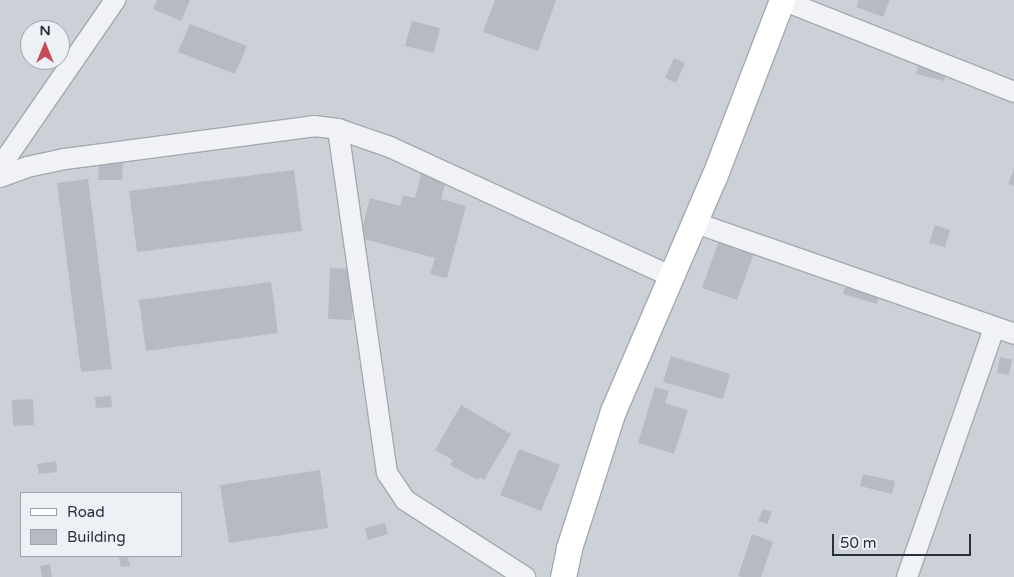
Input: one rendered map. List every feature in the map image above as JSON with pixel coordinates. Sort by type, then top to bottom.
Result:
[{"type":"main road","points":[[563,577],[569,548],[613,411],[714,177],[782,0]]},
{"type":"street","points":[[0,167],[114,0]]},
{"type":"street","points":[[782,0],[1014,92]]},
{"type":"street","points":[[0,177],[27,167],[65,159],[314,126],[338,129],[390,148],[671,276]]},
{"type":"street","points":[[338,129],[387,474],[405,500],[525,577]]},
{"type":"street","points":[[694,222],[1014,334]]},
{"type":"street","points":[[907,577],[994,328]]},
{"type":"shaded area","points":[[0,0],[1014,0],[1014,577],[0,577]]},
{"type":"building","points":[[157,0],[190,0],[181,21],[153,9]]},
{"type":"building","points":[[495,0],[556,0],[538,51],[483,32]]},
{"type":"building","points":[[859,0],[890,0],[883,17],[856,7]]},
{"type":"building","points":[[412,21],[440,28],[434,53],[405,46]]},
{"type":"building","points":[[190,24],[247,46],[235,74],[178,52]]},
{"type":"building","points":[[920,57],[948,63],[944,81],[916,74]]},
{"type":"building","points":[[674,58],[685,63],[676,83],[665,78]]},
{"type":"building","points":[[99,160],[123,161],[122,180],[98,180]]},
{"type":"building","points":[[1014,169],[1014,186],[1008,184]]},
{"type":"building","points":[[294,170],[302,231],[137,252],[129,191]]},
{"type":"building","points":[[421,174],[446,181],[441,199],[466,206],[447,278],[430,274],[435,258],[360,238],[370,198],[400,206],[403,195],[415,198]]},
{"type":"building","points":[[88,179],[112,369],[81,372],[57,183]]},
{"type":"building","points":[[725,224],[760,237],[737,300],[702,288]]},
{"type":"building","points":[[935,225],[950,230],[945,247],[929,243]]},
{"type":"building","points":[[330,268],[354,269],[352,320],[328,319]]},
{"type":"building","points":[[850,272],[883,283],[877,304],[843,294]]},
{"type":"building","points":[[271,282],[278,333],[146,351],[139,300]]},
{"type":"building","points":[[671,356],[730,374],[723,399],[663,382]]},
{"type":"building","points":[[1000,357],[1012,359],[1009,375],[997,373]]},
{"type":"building","points":[[655,387],[669,391],[665,403],[688,410],[674,454],[638,443]]},
{"type":"building","points":[[111,396],[112,407],[96,408],[95,397]]},
{"type":"building","points":[[33,399],[34,425],[13,426],[12,400]]},
{"type":"building","points":[[461,405],[511,434],[484,480],[480,477],[478,480],[450,465],[453,460],[435,450]]},
{"type":"building","points":[[519,449],[560,465],[541,511],[500,495]]},
{"type":"building","points":[[56,461],[57,472],[39,474],[37,464]]},
{"type":"building","points":[[320,470],[328,528],[229,543],[220,485]]},
{"type":"building","points":[[863,474],[895,481],[892,494],[860,486]]},
{"type":"building","points":[[763,509],[772,512],[767,524],[758,521]]},
{"type":"building","points":[[385,523],[388,534],[368,540],[365,528]]},
{"type":"building","points":[[752,534],[773,542],[761,577],[738,576]]},
{"type":"building","points":[[119,557],[128,557],[130,566],[121,567]]},
{"type":"building","points":[[50,564],[52,577],[42,577],[40,566]]}]
